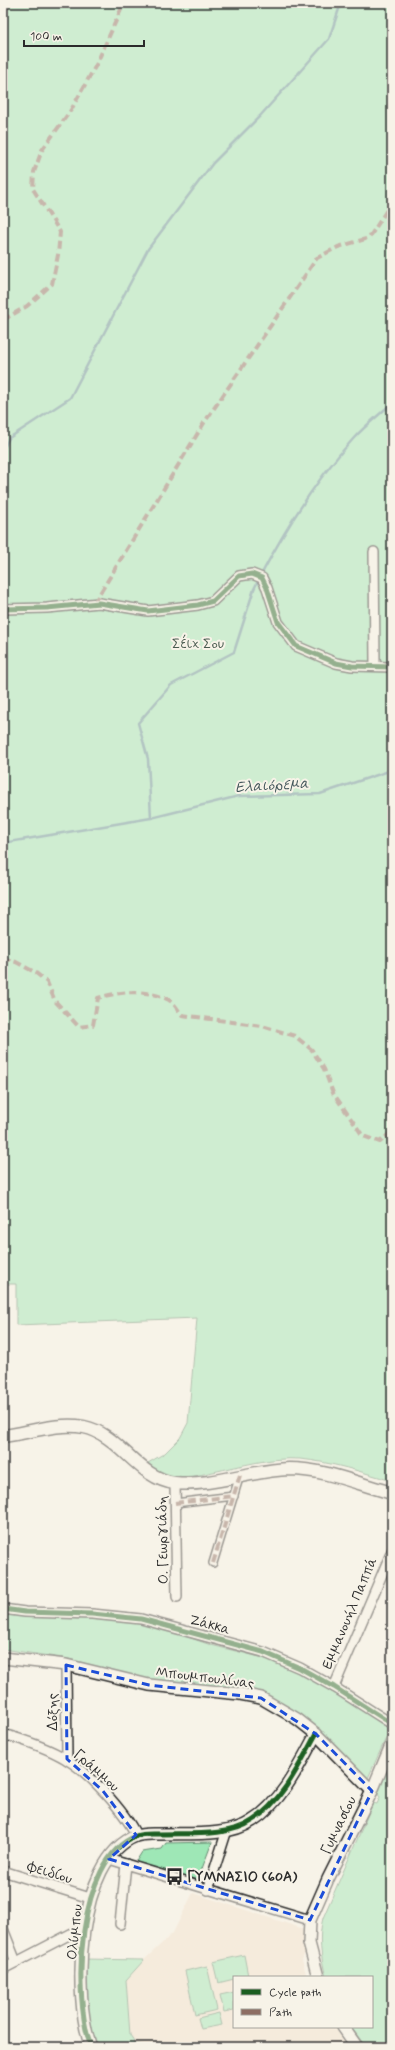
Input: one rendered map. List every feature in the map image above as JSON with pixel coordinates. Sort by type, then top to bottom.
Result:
[{"type":"main road","points":[[3,1436],[61,1427],[84,1427],[103,1436],[153,1475],[175,1483],[196,1483],[268,1471],[306,1470],[327,1474],[392,1493]]},
{"type":"street","points":[[374,552],[374,665]]},
{"type":"street","points":[[3,609],[47,608],[98,603],[148,611],[198,606],[213,601],[239,576],[252,574],[262,578],[267,588],[278,622],[296,646],[336,663],[352,666],[374,665],[392,667]]},
{"type":"street","points":[[213,1563],[240,1475]]},
{"type":"street","name":"Ο. Γεωργιάδη","points":[[175,1483],[177,1597]]},
{"type":"street","points":[[175,1503],[234,1496]]},
{"type":"street","name":"Εμμανουήλ Παππά","points":[[334,1686],[392,1551]]},
{"type":"street","name":"Ζάκκα","points":[[3,1609],[25,1612],[115,1616],[169,1625],[263,1652],[300,1668],[334,1686],[392,1724]]},
{"type":"street","name":"Μπουμπουλίνας","points":[[3,1658],[66,1665],[149,1685],[240,1694],[261,1698],[297,1719],[316,1734],[372,1791]]},
{"type":"street","name":"Δόξης","points":[[66,1665],[67,1759]]},
{"type":"street","name":"Γράμμου","points":[[3,1734],[67,1759],[103,1791],[125,1818],[136,1835]]},
{"type":"street","points":[[136,1835],[204,1833],[227,1830],[252,1822],[271,1804],[296,1769],[316,1734]]},
{"type":"street","name":"Γυμνασίου","points":[[310,1920],[328,1879],[372,1791],[392,1744]]},
{"type":"street","points":[[208,1890],[227,1830]]},
{"type":"street","name":"Ολύμπου","points":[[91,2047],[85,2025],[82,1999],[84,1927],[90,1898],[98,1877],[109,1859],[122,1845],[136,1835]]},
{"type":"street","points":[[109,1859],[310,1920],[309,1943],[318,1976]]},
{"type":"street","points":[[120,1924],[126,1864]]},
{"type":"street","name":"Φειδίου","points":[[3,1871],[90,1898]]},
{"type":"street","points":[[3,1969],[84,1927]]},
{"type":"street","points":[[3,1929],[16,1962]]},
{"type":"street","points":[[344,2028],[355,2046]]},
{"type":"highlighted area","points":[[66,1665],[149,1685],[261,1698],[316,1734],[372,1791],[310,1920],[109,1859],[136,1835],[103,1791],[67,1759]]},
{"type":"shaded area","points":[[193,1893],[304,1929],[306,1950],[302,1960],[307,1976],[233,1976],[233,2028],[336,2028],[349,2047],[151,2047],[136,2044],[130,2035],[126,1980],[144,1960],[173,1933]]},
{"type":"green space","name":"Σέιχ Σου","points":[[3,3],[392,3],[392,1481],[335,1465],[300,1459],[278,1459],[196,1476],[174,1477],[162,1474],[148,1463],[165,1453],[180,1438],[188,1423],[197,1318],[16,1325],[16,1284],[3,1284]]},
{"type":"green space","points":[[3,1612],[127,1621],[145,1624],[211,1645],[278,1663],[308,1677],[336,1693],[390,1729],[368,1778],[318,1729],[271,1700],[165,1685],[69,1659],[3,1649]]},
{"type":"green space","points":[[392,1760],[392,2047],[366,2047],[352,2028],[373,2028],[373,1976],[326,1976],[320,1940],[323,1918],[373,1803],[377,1804],[380,1797],[377,1793]]},
{"type":"green space","points":[[212,1842],[197,1882],[135,1863],[142,1852],[162,1849],[166,1843]]},
{"type":"green space","points":[[244,1955],[248,1976],[233,1976],[233,1979],[218,1983],[213,1962]]},
{"type":"green space","points":[[84,1959],[144,1960],[126,1980],[130,2035],[136,2044],[151,2047],[94,2047],[91,2043]]},
{"type":"green space","points":[[207,1966],[217,2010],[195,2015],[185,1971]]},
{"type":"green space","points":[[233,1992],[233,2010],[224,2012],[220,1995]]},
{"type":"green space","points":[[219,2013],[222,2025],[201,2029],[198,2018]]},
{"type":"waterway","points":[[3,450],[9,438],[70,398],[148,249],[213,163],[260,116],[329,39],[341,3]]},
{"type":"waterway","points":[[261,575],[292,521],[327,470],[358,434],[392,403]]},
{"type":"waterway","points":[[3,843],[151,818],[148,759],[138,723],[171,685],[234,652],[254,589],[259,579]]},
{"type":"waterway","name":"Ελαιόρεμα","points":[[151,818],[239,796],[320,794],[392,770]]},
{"type":"marked path","points":[[3,320],[27,306],[52,284],[58,255],[60,232],[33,189],[34,172],[42,150],[71,110],[96,65],[124,3]]},
{"type":"marked path","points":[[94,603],[204,423],[317,258],[338,247],[369,238],[392,202]]},
{"type":"marked path","points":[[3,958],[16,962],[36,973],[47,982],[55,1001],[79,1027],[93,1025],[98,998],[134,992],[161,996],[169,1000],[182,1015],[262,1026],[295,1036],[312,1050],[324,1069],[333,1093],[363,1136],[380,1142],[389,1134],[392,1123]]},
{"type":"marked path","points":[[213,1563],[240,1475]]},
{"type":"marked path","points":[[175,1503],[234,1496]]},
{"type":"cycle path","points":[[3,609],[47,608],[99,603],[148,611],[198,605],[213,601],[239,576],[252,574],[262,578],[267,588],[278,622],[296,646],[336,663],[352,666],[392,667]]},
{"type":"cycle path","points":[[3,1609],[25,1612],[92,1614],[141,1619],[263,1652],[300,1668],[334,1687],[392,1724]]},
{"type":"cycle path","points":[[91,2047],[85,2025],[82,1996],[81,1964],[84,1931],[90,1900],[101,1872],[116,1850],[136,1836],[142,1834],[195,1834],[220,1832],[232,1830],[252,1821],[263,1813],[281,1793],[297,1770],[316,1734]]},
{"type":"place","name":"ΓΥΜΝΑΣΙΟ (60Α)","points":[[174,1876]]}]
